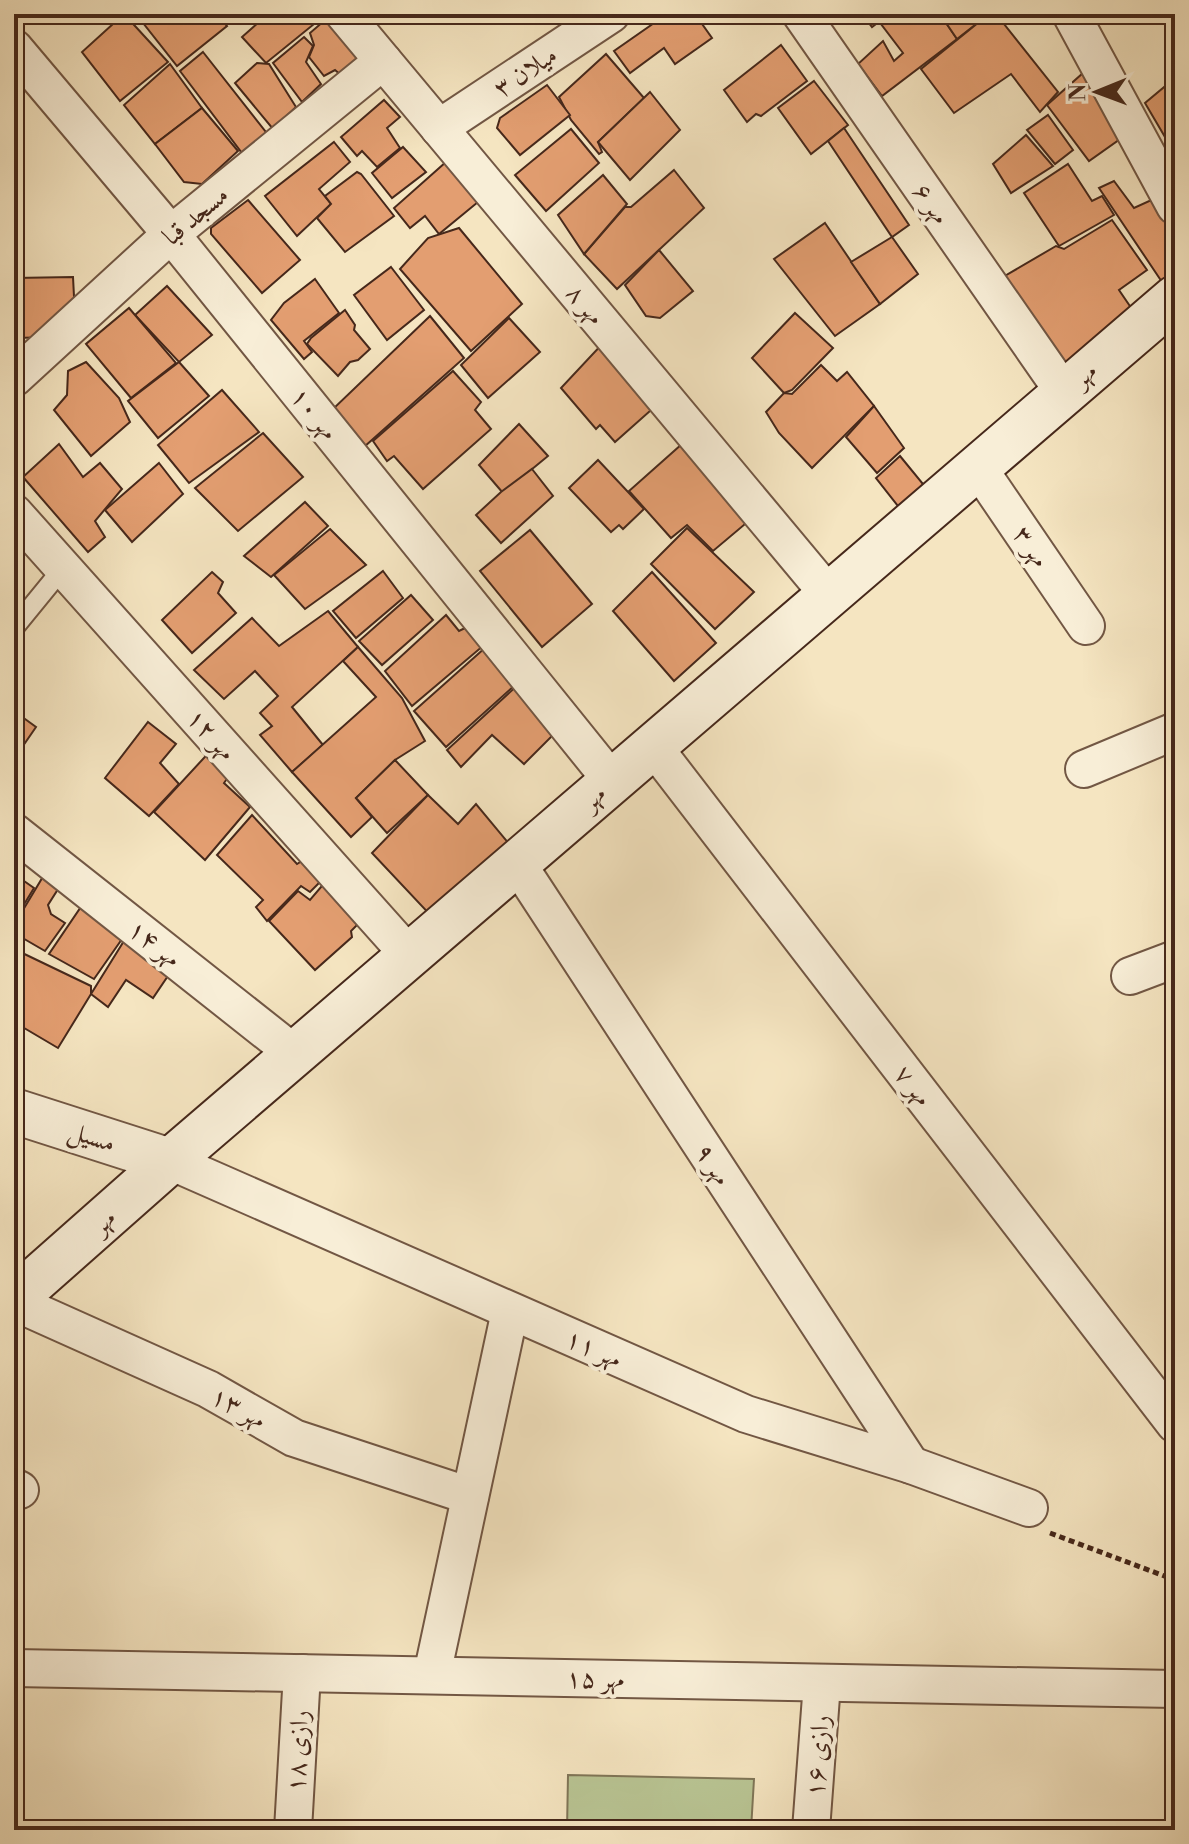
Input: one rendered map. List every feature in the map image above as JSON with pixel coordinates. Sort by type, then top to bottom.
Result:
[{"type":"main road","name":"مهر","points":[[14,1300],[170,1161],[1063,391],[1175,298]]},
{"type":"main road","name":"مسیل","points":[[14,1111],[170,1161]]},
{"type":"street","name":"مهر ۸","points":[[344,14],[829,595]]},
{"type":"street","name":"میلان ۳","points":[[439,128],[611,14]]},
{"type":"street","name":"مهر ۶","points":[[801,14],[1063,391]]},
{"type":"street","points":[[1071,14],[1175,206]]},
{"type":"street","name":"مهر ۱۰","points":[[14,48],[171,234],[612,781]]},
{"type":"street","name":"مسجد قبا","points":[[14,378],[171,234],[383,61]]},
{"type":"street","name":"مهر ۳","points":[[977,466],[1086,626]]},
{"type":"street","name":"مهر ۱۲","points":[[14,513],[409,955]]},
{"type":"street","points":[[1084,769],[1175,731]]},
{"type":"street","name":"مهر ۷","points":[[653,746],[1175,1424]]},
{"type":"street","name":"مهر ۱۴","points":[[14,832],[295,1054]]},
{"type":"street","name":"مهر ۹","points":[[517,863],[911,1465]]},
{"type":"street","points":[[1130,976],[1175,959]]},
{"type":"street","points":[[14,1092],[64,1127]]},
{"type":"street","name":"مهر ۱۱","points":[[170,1161],[746,1414],[911,1465],[1029,1508]]},
{"type":"street","name":"مهر ۱۳","points":[[14,1300],[208,1389],[294,1438],[470,1496]]},
{"type":"street","points":[[432,1675],[510,1311]]},
{"type":"street","name":"مهر ۱۵","points":[[14,1668],[1175,1689]]},
{"type":"street","name":"رازی ۱۸","points":[[293,1830],[302,1673]]},
{"type":"street","name":"رازی ۱۶","points":[[811,1830],[822,1683]]},
{"type":"lane","points":[[14,628],[63,568]]},
{"type":"path","points":[[1029,1508],[1047,1531],[1175,1580]]},
{"type":"green space","points":[[568,1775],[754,1779],[751,1830],[567,1830]]},
{"type":"building","points":[[124,14],[168,62],[120,101],[82,52]]},
{"type":"building","points":[[136,14],[217,14],[227,26],[177,66]]},
{"type":"building","points":[[268,14],[313,14],[319,20],[266,63],[242,37]]},
{"type":"building","points":[[332,14],[371,52],[342,76],[335,70],[324,76],[309,57],[314,45],[310,33]]},
{"type":"building","points":[[667,14],[712,14],[700,21],[712,38],[675,64],[664,48],[630,73],[614,51]]},
{"type":"building","points":[[862,14],[889,14],[872,27]]},
{"type":"building","points":[[891,14],[940,14],[957,39],[882,96],[858,64],[883,41],[894,61],[903,53],[881,24]]},
{"type":"building","points":[[940,14],[989,14],[957,39]]},
{"type":"building","points":[[989,14],[996,14],[1058,92],[1040,112],[1011,74],[954,113],[921,69]]},
{"type":"building","points":[[304,37],[313,46],[306,62],[321,84],[302,102],[273,63]]},
{"type":"building","points":[[781,45],[807,81],[761,116],[756,114],[747,122],[724,90]]},
{"type":"building","points":[[203,52],[273,141],[248,161],[180,71]]},
{"type":"building","points":[[606,54],[644,98],[598,142],[602,152],[599,154],[571,120],[559,97]]},
{"type":"building","points":[[257,63],[269,64],[296,107],[273,129],[235,83]]},
{"type":"building","points":[[170,64],[202,108],[155,144],[124,105]]},
{"type":"building","points":[[1083,73],[1130,132],[1089,161],[1047,105]]},
{"type":"building","points":[[1175,78],[1175,154],[1145,103]]},
{"type":"building","points":[[814,81],[848,125],[811,154],[778,108]]},
{"type":"building","points":[[547,85],[570,115],[520,155],[497,128],[500,118]]},
{"type":"building","points":[[650,92],[680,130],[630,180],[598,142]]},
{"type":"building","points":[[384,100],[400,117],[387,128],[400,148],[377,167],[362,151],[357,156],[341,137]]},
{"type":"building","points":[[202,108],[238,151],[202,184],[184,182],[155,144]]},
{"type":"building","points":[[1048,115],[1073,150],[1055,164],[1027,130]]},
{"type":"building","points":[[844,128],[909,225],[892,237],[828,141]]},
{"type":"building","points":[[571,129],[599,163],[546,211],[515,175]]},
{"type":"building","points":[[1026,135],[1053,166],[1011,193],[993,164]]},
{"type":"building","points":[[334,142],[350,162],[319,189],[331,204],[297,236],[265,196]]},
{"type":"building","points":[[403,147],[426,172],[392,198],[372,173]]},
{"type":"building","points":[[455,154],[489,193],[439,234],[425,216],[410,228],[394,208]]},
{"type":"building","points":[[1068,164],[1092,201],[1102,196],[1114,215],[1059,246],[1024,193]]},
{"type":"building","points":[[674,170],[704,208],[617,289],[584,254],[625,207],[631,207]]},
{"type":"building","points":[[357,172],[394,216],[345,252],[317,218],[331,204],[325,196]]},
{"type":"building","points":[[603,175],[627,204],[584,254],[558,215]]},
{"type":"building","points":[[1114,181],[1134,208],[1158,197],[1175,223],[1175,279],[1166,288],[1099,188]]},
{"type":"building","points":[[248,200],[300,260],[262,293],[211,234],[211,228]]},
{"type":"building","points":[[1112,220],[1147,270],[1119,290],[1136,315],[1066,371],[1003,277],[1056,246],[1064,249]]},
{"type":"building","points":[[825,223],[880,304],[835,336],[774,259]]},
{"type":"building","points":[[459,228],[522,304],[471,351],[400,269],[428,238]]},
{"type":"building","points":[[892,237],[918,274],[880,304],[851,262]]},
{"type":"building","points":[[659,250],[693,291],[660,318],[646,316],[625,285]]},
{"type":"building","points":[[391,267],[424,310],[387,340],[354,295]]},
{"type":"building","points":[[73,277],[75,316],[56,337],[14,338],[14,278]]},
{"type":"building","points":[[315,279],[339,313],[304,341],[312,352],[304,359],[271,320],[284,303]]},
{"type":"building","points":[[167,286],[212,335],[179,362],[135,315]]},
{"type":"building","points":[[129,308],[176,363],[131,398],[86,344]]},
{"type":"building","points":[[345,310],[355,325],[354,330],[370,349],[358,360],[350,362],[338,376],[307,344]]},
{"type":"building","points":[[795,313],[833,348],[792,390],[784,393],[752,358]]},
{"type":"building","points":[[430,316],[464,358],[364,447],[333,409]]},
{"type":"building","points":[[509,318],[540,352],[488,398],[461,365]]},
{"type":"building","points":[[605,341],[659,403],[615,442],[600,425],[596,429],[561,388]]},
{"type":"building","points":[[86,362],[119,398],[130,422],[91,456],[54,410],[67,395],[68,371]]},
{"type":"building","points":[[179,362],[209,396],[158,438],[128,401]]},
{"type":"building","points":[[821,365],[837,381],[847,372],[874,406],[812,468],[779,433],[766,412],[784,393],[792,394]]},
{"type":"building","points":[[453,371],[481,402],[475,410],[491,429],[423,489],[394,456],[387,461],[373,441]]},
{"type":"building","points":[[222,390],[259,432],[189,483],[158,445]]},
{"type":"building","points":[[874,406],[904,448],[877,473],[846,437]]},
{"type":"building","points":[[519,424],[548,456],[503,493],[479,465]]},
{"type":"building","points":[[263,433],[303,477],[238,531],[195,488]]},
{"type":"building","points":[[691,436],[757,514],[713,551],[687,525],[671,538],[629,491]]},
{"type":"building","points":[[59,444],[83,477],[100,463],[122,489],[95,521],[105,537],[88,552],[23,477]]},
{"type":"building","points":[[900,456],[932,495],[905,515],[876,478]]},
{"type":"building","points":[[598,460],[644,509],[623,529],[619,525],[611,532],[569,488]]},
{"type":"building","points":[[159,463],[183,494],[132,542],[105,510]]},
{"type":"building","points":[[532,469],[553,496],[501,543],[476,515]]},
{"type":"building","points":[[305,502],[328,526],[271,577],[244,556]]},
{"type":"building","points":[[687,528],[754,592],[715,629],[651,564]]},
{"type":"building","points":[[330,529],[366,565],[305,609],[274,575]]},
{"type":"building","points":[[530,530],[592,604],[542,647],[480,571]]},
{"type":"building","points":[[383,571],[403,598],[356,638],[333,611]]},
{"type":"building","points":[[212,572],[223,582],[218,593],[236,613],[192,653],[162,620]]},
{"type":"building","points":[[652,572],[716,643],[674,681],[613,611]]},
{"type":"building","points":[[411,595],[433,620],[382,665],[359,641]]},
{"type":"building","points":[[328,611],[358,647],[292,707],[323,745],[292,772],[260,735],[272,726],[260,713],[278,696],[255,671],[224,699],[194,670],[252,618],[279,646]]},
{"type":"building","points":[[446,615],[459,631],[465,628],[490,640],[412,706],[385,671]]},
{"type":"building","points":[[358,647],[402,698],[425,741],[395,760],[356,798],[372,817],[351,837],[292,772],[376,697],[343,661]]},
{"type":"building","points":[[486,647],[515,685],[446,747],[414,711]]},
{"type":"building","points":[[520,683],[559,729],[524,764],[492,735],[461,767],[447,750]]},
{"type":"building","points":[[14,711],[36,727],[14,759]]},
{"type":"building","points":[[148,722],[176,744],[160,763],[179,784],[149,816],[105,778]]},
{"type":"building","points":[[215,746],[236,766],[224,783],[250,807],[205,860],[154,812]]},
{"type":"building","points":[[395,760],[428,795],[387,833],[356,798]]},
{"type":"building","points":[[428,795],[458,824],[476,804],[515,851],[434,919],[372,853]]},
{"type":"building","points":[[252,815],[297,864],[305,859],[328,874],[310,892],[301,886],[267,921],[256,907],[263,900],[217,855]]},
{"type":"building","points":[[14,874],[34,888],[14,921]]},
{"type":"building","points":[[44,875],[60,886],[48,905],[51,914],[65,923],[45,951],[14,933],[14,925]]},
{"type":"building","points":[[327,880],[364,918],[351,931],[352,937],[315,970],[269,921],[298,891],[310,900]]},
{"type":"building","points":[[87,898],[129,929],[94,979],[49,954]]},
{"type":"building","points":[[132,928],[176,964],[153,998],[126,980],[108,1007],[91,994]]},
{"type":"building","points":[[14,949],[91,986],[91,994],[58,1048],[14,1022]]}]
